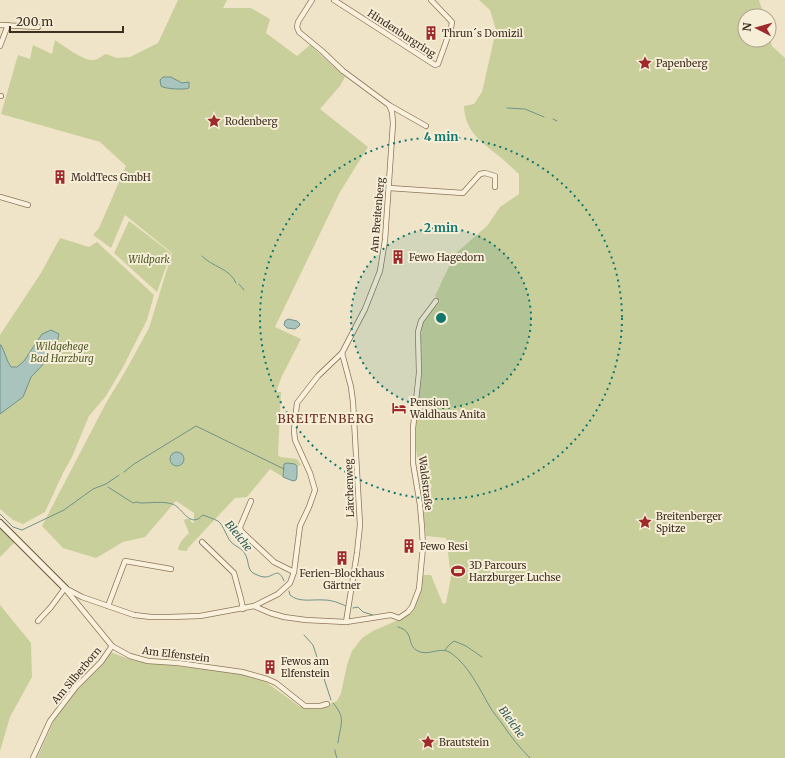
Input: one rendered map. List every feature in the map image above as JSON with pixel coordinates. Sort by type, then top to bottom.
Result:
[{"type":"street","points":[[312,0],[298,22],[297,27],[299,32],[343,71],[389,105],[426,126]]},
{"type":"street","name":"Hindenburgring","points":[[334,0],[435,65],[438,64],[452,22],[431,0]]},
{"type":"street","points":[[0,25],[38,26]]},
{"type":"street","points":[[0,46],[8,25]]},
{"type":"street","name":"Am Breitenberg","points":[[65,588],[82,597],[134,615],[152,617],[200,616],[254,606],[278,594],[290,583],[294,572],[300,526],[315,490],[310,473],[295,440],[294,431],[298,403],[318,376],[342,353],[365,309],[380,271],[386,240],[393,123],[392,112],[389,105]]},
{"type":"street","points":[[389,188],[463,193],[480,174],[485,172],[495,176],[495,187]]},
{"type":"street","points":[[0,197],[28,205]]},
{"type":"street","name":"Waldstraße","points":[[346,622],[391,615],[399,618],[408,612],[412,607],[419,589],[423,548],[420,505],[413,463],[413,428],[419,373],[418,332],[421,321],[436,301]]},
{"type":"street","name":"Lärchenweg","points":[[342,353],[351,387],[353,402],[360,525],[346,622]]},
{"type":"street","points":[[250,501],[240,527],[241,531],[274,562],[294,572]]},
{"type":"street","points":[[0,523],[65,588],[38,621]]},
{"type":"street","points":[[202,542],[234,573],[243,609]]},
{"type":"street","points":[[108,606],[125,561],[171,569]]},
{"type":"street","name":"Am Elfenstein","points":[[65,588],[112,646],[136,659],[235,671],[256,676],[276,684],[305,706],[320,706],[327,704]]},
{"type":"street","points":[[254,606],[284,617],[306,620],[346,622]]},
{"type":"street","name":"Am Silberborn","points":[[33,758],[50,721],[76,687],[101,662],[112,646]]},
{"type":"green space","points":[[178,0],[227,0],[223,8],[251,8],[270,19],[266,33],[297,56],[310,45],[345,77],[340,86],[320,109],[368,147],[340,192],[275,327],[301,339],[282,376],[276,392],[281,392],[278,455],[280,457],[297,459],[301,465],[297,466],[295,464],[284,464],[283,477],[270,469],[247,497],[235,498],[188,548],[187,551],[178,550],[181,542],[189,533],[184,521],[185,519],[190,519],[191,522],[194,523],[194,513],[176,501],[145,537],[123,542],[96,558],[63,548],[42,526],[106,403],[149,328],[172,253],[125,215],[111,248],[93,235],[99,228],[126,166],[100,142],[1,114],[18,55],[30,59],[33,45],[52,54],[55,40],[67,49],[91,60],[97,59],[106,54],[117,58],[130,57],[158,43]]},
{"type":"green space","points":[[479,0],[759,0],[762,8],[737,8],[737,48],[774,48],[785,58],[785,758],[37,758],[55,718],[76,689],[110,652],[135,661],[241,674],[266,682],[299,706],[320,708],[337,701],[341,693],[347,665],[352,651],[362,638],[373,631],[405,617],[413,608],[420,592],[422,575],[431,575],[443,604],[446,603],[451,577],[446,538],[426,536],[416,448],[416,424],[422,372],[421,337],[422,324],[440,301],[435,296],[455,254],[487,226],[500,207],[519,194],[519,174],[478,138],[470,128],[465,114],[464,106],[474,104],[482,92],[496,30],[490,10]]},
{"type":"green space","name":"Wildpark","points":[[129,221],[171,253],[157,292],[114,253]]},
{"type":"green space","name":"Wildgehege Bad Harzburg","points":[[60,238],[89,247],[97,242],[154,295],[147,320],[106,396],[89,416],[72,457],[45,512],[23,524],[13,520],[0,509],[0,335],[41,273]]},
{"type":"green space","points":[[0,527],[16,541],[0,557]]},
{"type":"green space","points":[[0,605],[31,643],[32,677],[10,717],[0,751]]},
{"type":"water","points":[[163,77],[171,77],[182,83],[189,82],[189,88],[175,89],[163,87],[161,86],[160,80]]},
{"type":"water","points":[[288,319],[297,321],[300,324],[299,326],[295,329],[287,328],[284,325],[285,321]]},
{"type":"water","points":[[51,330],[59,334],[55,352],[31,377],[23,397],[0,414],[0,345],[11,367],[17,367],[24,361],[42,334]]},
{"type":"water","points":[[177,452],[182,454],[184,459],[182,464],[177,466],[172,464],[170,459],[172,454]]},
{"type":"water","points":[[284,464],[295,464],[297,466],[296,480],[293,481],[283,477]]},
{"type":"waterway","points":[[507,108],[525,109],[544,117]]},
{"type":"waterway","points":[[553,119],[557,121]]},
{"type":"waterway","points":[[202,256],[206,260],[230,274],[236,283]]},
{"type":"waterway","points":[[239,284],[244,290]]},
{"type":"waterway","points":[[124,472],[134,464],[196,426],[284,469]]},
{"type":"waterway","name":"Bleiche","points":[[0,514],[13,527],[22,530],[64,510],[93,489],[106,484],[119,475]]},
{"type":"waterway","name":"Bleiche","points":[[108,487],[133,503],[168,503],[175,505],[191,519],[198,519],[203,515],[218,521],[231,542],[244,552],[249,567],[253,573],[264,577],[278,573],[284,581]]},
{"type":"waterway","name":"Bleiche","points":[[289,591],[290,595],[298,599],[330,601],[346,606]]},
{"type":"waterway","name":"Bleiche","points":[[353,608],[358,607],[363,612],[373,615]]},
{"type":"waterway","name":"Bleiche","points":[[398,627],[404,629],[416,650],[425,653],[443,650],[451,653],[457,658],[473,678],[493,712],[530,758]]},
{"type":"waterway","points":[[304,635],[313,645],[331,700]]},
{"type":"waterway","points":[[445,650],[454,641],[466,646],[482,657]]},
{"type":"waterway","points":[[333,703],[340,713],[342,722],[338,743]]},
{"type":"waterway","points":[[335,750],[337,758]]},
{"type":"place","name":"Thrun´s Domizil","points":[[431,33]]},
{"type":"place","name":"Papenberg","points":[[645,63]]},
{"type":"place","name":"Rodenberg","points":[[214,121]]},
{"type":"place","name":"MoldTecs GmbH","points":[[60,177]]},
{"type":"place","name":"Fewo Hagedorn","points":[[398,257]]},
{"type":"place","name":"Pension Waldhaus Anita","points":[[399,408]]},
{"type":"place","name":"Breitenberger Spitze","points":[[645,522]]},
{"type":"place","name":"Fewo Resi","points":[[409,546]]},
{"type":"place","name":"Ferien-Blockhaus Gärtner","points":[[342,558]]},
{"type":"place","name":"3D Parcours Harzburger Luchse","points":[[458,571]]},
{"type":"place","name":"Fewos am Elfenstein","points":[[270,667]]},
{"type":"place","name":"Brautstein","points":[[428,742]]},
{"type":"district","name":"BREITENBERG","points":[[326,419]]}]
